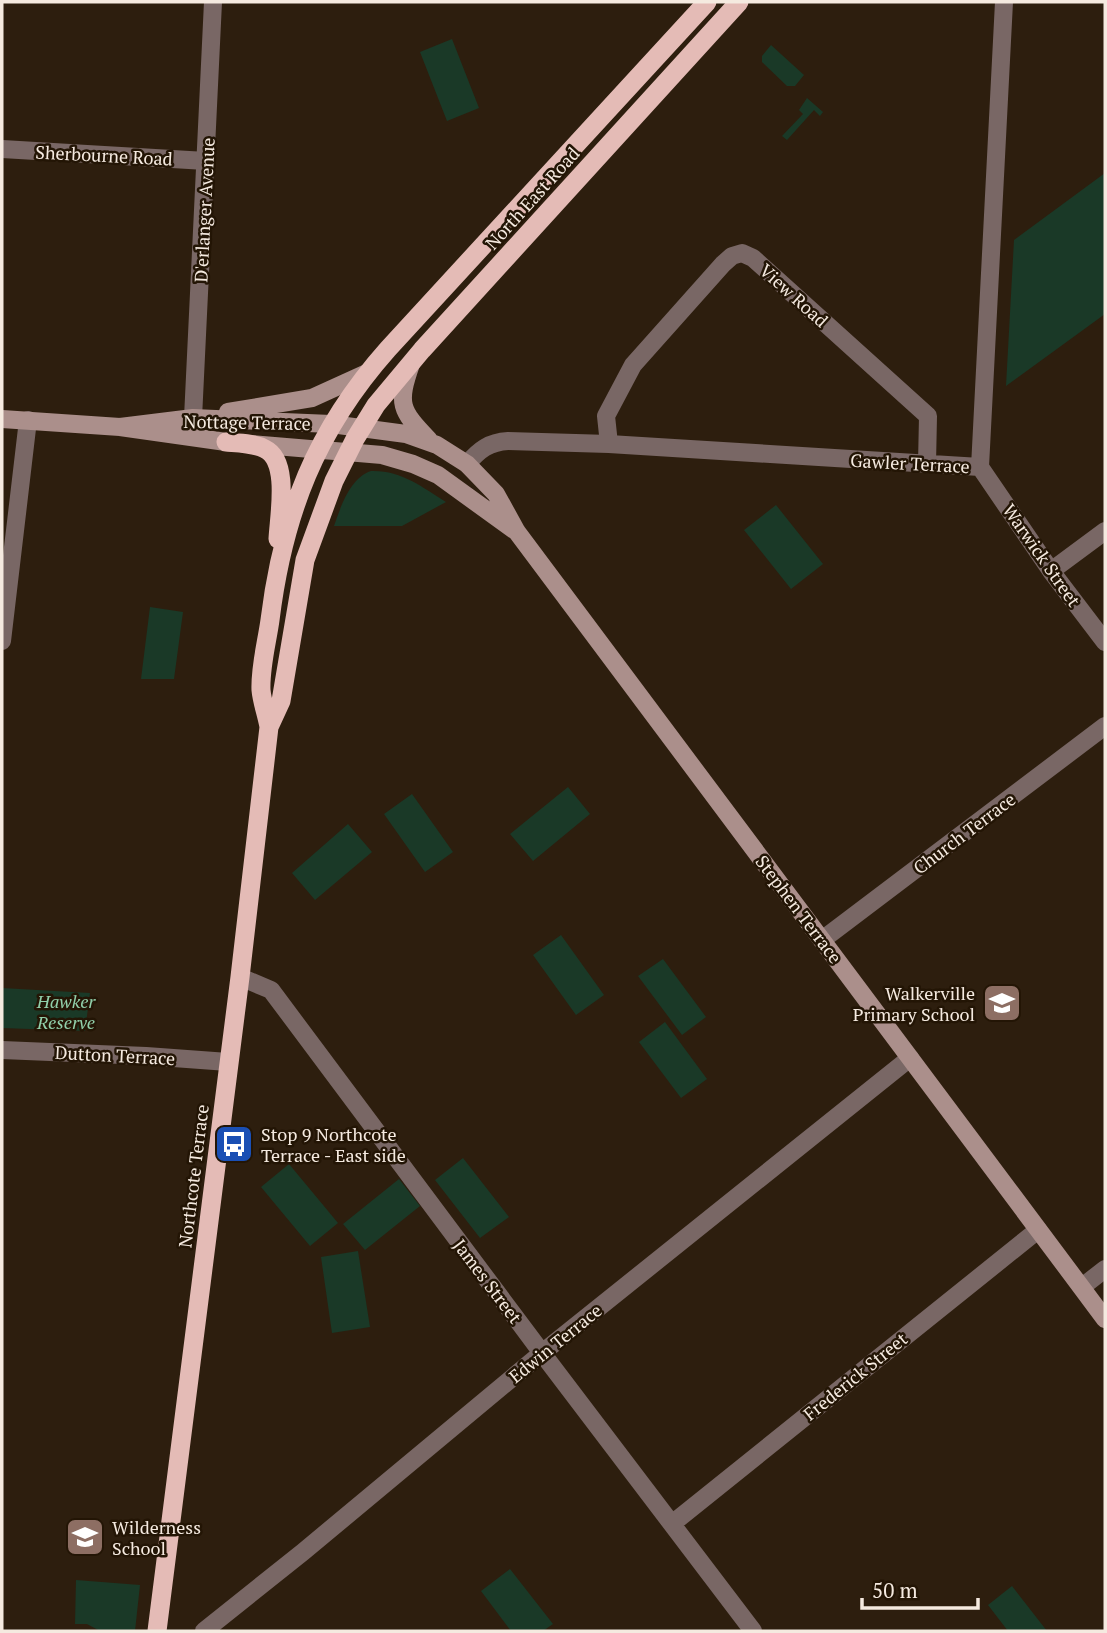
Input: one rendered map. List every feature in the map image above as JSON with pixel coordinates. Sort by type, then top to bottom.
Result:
[{"type":"highway","name":"North East Road","points":[[318,448],[331,424],[367,373],[707,2]]},
{"type":"highway","name":"North East Road","points":[[348,451],[380,400],[411,363],[739,2]]},
{"type":"highway","points":[[226,442],[263,448],[273,455],[279,465],[281,486],[277,568]]},
{"type":"highway","name":"Northcote Terrace","points":[[269,727],[261,690],[277,568],[306,476],[318,448]]},
{"type":"highway","name":"Northcote Terrace","points":[[157,1631],[269,727],[281,701],[305,560],[348,451]]},
{"type":"main road","points":[[411,363],[404,386],[403,408],[414,425],[432,443]]},
{"type":"main road","points":[[193,418],[312,398],[367,373]]},
{"type":"main road","name":"Nottage Terrace","points":[[120,427],[193,418],[331,424],[362,428]]},
{"type":"main road","name":"Nottage Terrace","points":[[2,419],[120,427],[226,442],[348,451]]},
{"type":"main road","name":"Stephen Terrace","points":[[362,428],[396,432],[432,443],[467,464],[496,494],[517,532],[1105,1319]]},
{"type":"main road","name":"Stephen Terrace","points":[[348,451],[382,455],[426,468],[517,532]]},
{"type":"street","name":"D'erlanger Avenue","points":[[193,418],[213,2]]},
{"type":"street","name":"Gawler Terrace","points":[[467,464],[483,447],[496,442],[609,444],[980,467],[1004,2]]},
{"type":"street","name":"Sherbourne Road","points":[[2,149],[206,161]]},
{"type":"street","name":"View Road","points":[[609,444],[606,416],[633,365],[723,264],[742,253],[753,258],[928,416],[927,464]]},
{"type":"street","points":[[2,641],[28,421]]},
{"type":"street","name":"Warwick Street","points":[[980,467],[1051,571],[1105,642]]},
{"type":"street","points":[[1051,571],[1105,531]]},
{"type":"street","name":"Church Terrace","points":[[822,940],[1105,726]]},
{"type":"street","name":"James Street","points":[[240,977],[271,990],[753,1631]]},
{"type":"street","name":"Dutton Terrace","points":[[2,1050],[228,1062]]},
{"type":"street","name":"Edwin Terrace","points":[[204,1631],[542,1353],[910,1058]]},
{"type":"street","name":"Frederick Street","points":[[673,1523],[1038,1230]]},
{"type":"street","points":[[1082,1287],[1105,1269]]},
{"type":"green space","points":[[452,39],[479,108],[447,121],[420,52]]},
{"type":"green space","points":[[771,45],[804,75],[795,86],[787,86],[762,62],[762,56]]},
{"type":"green space","points":[[807,98],[823,112],[820,116],[814,110],[787,140],[782,136],[803,114],[799,110]]},
{"type":"green space","points":[[1105,173],[1105,314],[1006,386],[1014,240]]},
{"type":"green space","points":[[371,471],[402,476],[446,502],[402,526],[334,526],[352,486]]},
{"type":"green space","points":[[776,505],[823,564],[791,589],[744,530]]},
{"type":"green space","points":[[150,607],[183,612],[174,679],[141,679]]},
{"type":"green space","points":[[568,787],[590,814],[533,861],[510,834]]},
{"type":"green space","points":[[412,794],[453,852],[425,872],[384,814]]},
{"type":"green space","points":[[348,824],[372,852],[315,900],[292,873]]},
{"type":"green space","points":[[561,935],[604,995],[576,1015],[533,955]]},
{"type":"green space","points":[[663,959],[706,1017],[682,1035],[638,976]]},
{"type":"green space","name":"Hawker Reserve","points":[[2,988],[90,993],[85,1031],[2,1028]]},
{"type":"green space","points":[[665,1022],[707,1079],[681,1098],[639,1042]]},
{"type":"green space","points":[[463,1158],[509,1217],[480,1238],[435,1180]]},
{"type":"green space","points":[[289,1164],[338,1223],[310,1246],[261,1187]]},
{"type":"green space","points":[[399,1179],[420,1206],[365,1250],[343,1224]]},
{"type":"green space","points":[[358,1251],[370,1327],[332,1333],[321,1257]]},
{"type":"green space","points":[[510,1569],[553,1624],[543,1631],[511,1631],[481,1591]]},
{"type":"green space","points":[[76,1580],[140,1585],[135,1631],[100,1631],[87,1624],[75,1624]]},
{"type":"green space","points":[[1012,1586],[1047,1631],[1008,1631],[988,1605]]},
{"type":"place","name":"Walkerville Primary School","points":[[1002,1003]]},
{"type":"place","name":"Stop 9 Northcote Terrace - East side","points":[[234,1144]]},
{"type":"place","name":"Wilderness School","points":[[85,1537]]}]
